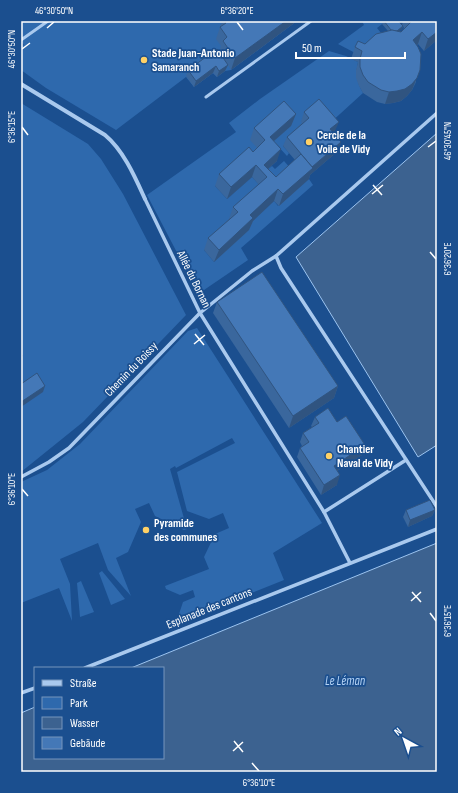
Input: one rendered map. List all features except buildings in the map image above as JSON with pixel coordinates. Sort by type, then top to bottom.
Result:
[{"type":"street","name":"Allée du Bornan","points":[[21,84],[105,135],[112,141],[129,168],[145,199],[200,313],[324,512],[350,563]]},
{"type":"street","points":[[437,113],[276,256],[285,274],[437,507]]},
{"type":"street","name":"Chemin du Boissy","points":[[21,477],[49,462],[69,448],[200,313],[252,271],[276,256]]},
{"type":"street","points":[[324,512],[406,460]]},
{"type":"street","points":[[350,563],[437,529]]},
{"type":"street","name":"Esplanade des cantons","points":[[88,667],[350,563]]},
{"type":"street","points":[[21,693],[34,688]]},
{"type":"lane","points":[[21,40],[48,21]]},
{"type":"lane","points":[[206,97],[311,21]]},
{"type":"green space","name":"Stade Juan-Antonio Samaranch","points":[[21,21],[297,21],[231,70],[225,71],[217,77],[213,73],[194,87],[186,77],[116,130],[46,88],[21,70],[21,47],[24,45],[21,41]]},
{"type":"green space","points":[[362,21],[386,21],[377,28],[385,38],[361,56],[338,44],[364,25]]},
{"type":"green space","points":[[329,51],[346,56],[358,62],[357,79],[363,93],[329,124],[305,127],[283,146],[289,153],[287,156],[277,145],[261,152],[215,186],[227,199],[252,177],[263,189],[229,219],[233,224],[204,250],[214,262],[246,227],[274,201],[278,206],[309,179],[313,185],[241,248],[248,260],[204,290],[196,289],[147,195],[236,132],[229,123],[260,99]]},
{"type":"green space","points":[[21,103],[88,144],[101,159],[123,194],[186,315],[83,422],[21,472],[21,357],[23,356],[21,353]]},
{"type":"green space","points":[[284,161],[292,170],[271,189],[260,176],[272,166],[275,169]]},
{"type":"green space","points":[[197,328],[322,523],[273,553],[284,580],[179,622],[178,617],[183,602],[195,597],[193,590],[180,595],[166,589],[165,586],[209,569],[204,557],[215,534],[229,528],[223,513],[209,519],[187,511],[177,472],[235,443],[232,438],[176,468],[175,466],[170,469],[187,529],[184,530],[155,516],[149,503],[135,509],[141,522],[128,552],[116,558],[131,596],[108,570],[98,543],[60,559],[70,584],[72,621],[59,588],[21,603],[21,482],[47,470],[80,444],[188,331]]},
{"type":"green space","points":[[102,571],[125,599],[111,605],[99,573]]},
{"type":"green space","points":[[81,581],[94,612],[80,617],[77,583]]},
{"type":"water","points":[[437,133],[437,445],[418,457],[296,257]]},
{"type":"water","name":"Le Léman","points":[[437,543],[437,772],[21,772],[21,713],[34,707],[34,759],[164,759],[164,667],[133,667]]},
{"type":"place","name":"Stade Juan-Antonio Samaranch","points":[[144,60]]},
{"type":"place","name":"Cercle de la Voile de Vidy","points":[[309,142]]},
{"type":"place","name":"Chantier Naval de Vidy","points":[[329,456]]},
{"type":"place","name":"Pyramide des communes","points":[[146,530]]}]
